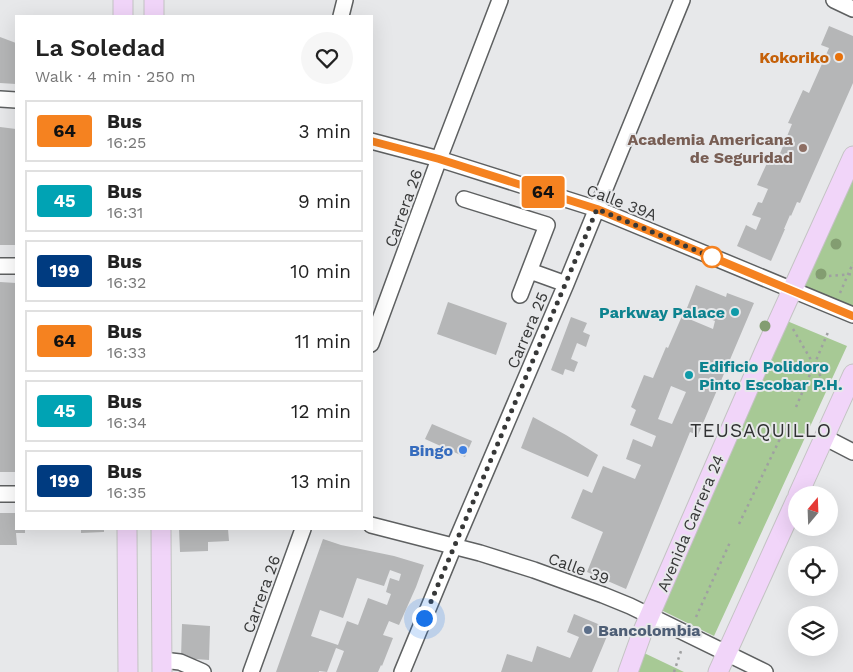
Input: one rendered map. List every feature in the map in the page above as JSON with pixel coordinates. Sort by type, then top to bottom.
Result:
[{"type":"main road","points":[[123,0],[123,15]]},
{"type":"main road","points":[[154,0],[154,15]]},
{"type":"main road","name":"Avenida Carrera 24","points":[[628,672],[642,633],[794,284],[853,156]]},
{"type":"main road","points":[[802,486],[853,374]]},
{"type":"main road","points":[[718,672],[788,517]]},
{"type":"main road","points":[[127,530],[128,672]]},
{"type":"main road","points":[[161,530],[162,666]]},
{"type":"street","points":[[341,15],[345,0]]},
{"type":"street","name":"Carrera 26","points":[[373,339],[500,0]]},
{"type":"street","name":"Carrera 25","points":[[402,672],[566,284],[682,0]]},
{"type":"street","points":[[834,0],[853,9]]},
{"type":"street","points":[[0,99],[15,100]]},
{"type":"street","name":"Calle 39A","points":[[373,142],[439,159],[597,209],[794,284],[853,316]]},
{"type":"street","points":[[464,199],[547,225],[520,295]]},
{"type":"street","points":[[0,266],[15,266]]},
{"type":"street","points":[[530,270],[566,284]]},
{"type":"street","points":[[824,437],[853,452]]},
{"type":"street","points":[[0,494],[15,494]]},
{"type":"street","name":"Calle 39","points":[[373,526],[480,553],[603,594],[765,672]]},
{"type":"street","name":"Carrera 26","points":[[252,672],[303,530]]},
{"type":"street","points":[[162,666],[180,662],[203,672]]},
{"type":"path","points":[[838,296],[853,262]]},
{"type":"path","points":[[794,284],[853,274]]},
{"type":"path","points":[[783,310],[838,406]]},
{"type":"path","points":[[796,407],[829,330]]},
{"type":"path","points":[[739,524],[789,420]]},
{"type":"path","points":[[696,618],[731,540]]},
{"type":"path","points":[[674,672],[681,651]]},
{"type":"green space","points":[[853,175],[853,309],[802,288]]},
{"type":"green space","points":[[787,321],[847,346],[714,636],[659,609]]},
{"type":"green space","points":[[642,652],[684,672],[636,672]]},
{"type":"building","points":[[829,26],[853,36],[853,83],[800,203],[797,202],[790,215],[771,261],[737,246],[746,225],[756,230],[761,218],[752,215],[758,202],[762,203],[768,189],[757,185],[772,152],[779,156],[792,124],[788,123],[803,90],[809,93],[829,48],[821,45]]},
{"type":"building","points":[[0,37],[15,43],[15,84],[0,83]]},
{"type":"building","points":[[0,127],[15,129],[15,245],[0,245]]},
{"type":"building","points":[[0,282],[15,283],[15,472],[0,472]]},
{"type":"building","points":[[696,285],[726,297],[727,293],[754,303],[698,435],[690,432],[626,589],[587,572],[603,532],[571,518],[583,489],[592,493],[603,466],[635,479],[641,465],[626,459],[633,439],[652,447],[656,436],[630,425],[636,410],[631,407],[644,375],[653,378],[682,316],[713,329],[715,321],[696,313],[695,317],[685,313]],"holes":[[[671,386],[686,392],[672,424],[658,419]]]},
{"type":"building","points":[[448,302],[507,323],[496,355],[437,334]]},
{"type":"building","points":[[571,317],[587,323],[583,332],[590,335],[586,347],[577,343],[571,359],[578,362],[574,372],[565,369],[563,375],[551,370]]},
{"type":"building","points":[[533,417],[598,455],[588,477],[521,448]]},
{"type":"building","points":[[432,424],[472,441],[465,457],[425,439]]},
{"type":"building","points":[[0,513],[15,513],[15,530],[25,530],[25,533],[16,533],[17,545],[0,545]]},
{"type":"building","points":[[81,530],[104,530],[104,532],[81,533]]},
{"type":"building","points":[[179,530],[228,530],[229,541],[208,542],[208,551],[180,552]]},
{"type":"building","points":[[323,539],[424,565],[399,625],[389,621],[383,635],[393,638],[378,672],[336,672],[344,651],[336,648],[327,672],[276,672]],"holes":[[[390,570],[401,574],[399,581],[390,578],[386,592],[391,594],[387,605],[368,598],[358,625],[347,621],[338,645],[311,636],[320,610],[343,618],[357,578],[384,586]]]},
{"type":"building","points":[[574,614],[610,629],[592,672],[501,672],[507,654],[532,662],[537,646],[570,658],[579,637],[567,632]]},
{"type":"building","points":[[182,624],[210,626],[209,660],[181,658]]},
{"type":"bus line","name":"64","points":[[373,142],[439,159],[597,209],[853,316]]},
{"type":"place","name":"Kokoriko","points":[[839,57]]},
{"type":"place","name":"Academia Americana de Seguridad","points":[[803,148]]},
{"type":"place","name":"Parkway Palace","points":[[735,312]]},
{"type":"place","name":"Edificio Polidoro Pinto Escobar P.H.","points":[[689,375]]},
{"type":"place","name":"Bingo","points":[[463,450]]},
{"type":"place","name":"Bancolombia","points":[[588,630]]},
{"type":"district","name":"TEUSAQUILLO","points":[[761,430]]},
{"type":"route","points":[[424,618],[597,209],[712,257]]}]
